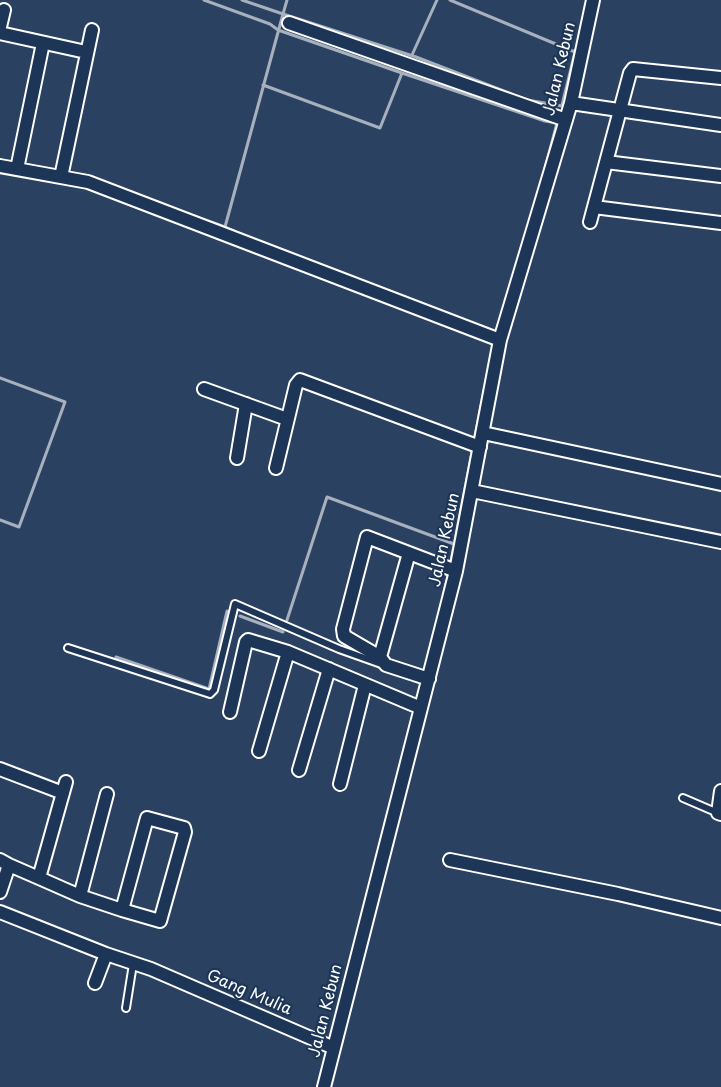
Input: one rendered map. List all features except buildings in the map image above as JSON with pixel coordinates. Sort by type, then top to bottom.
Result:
[{"type":"street","name":"Jalan Kebun","points":[[324,1087],[456,571],[500,340],[571,103],[593,0]]},
{"type":"street","points":[[0,27],[4,10]]},
{"type":"street","points":[[289,23],[566,120]]},
{"type":"street","points":[[61,177],[92,30]]},
{"type":"street","points":[[0,33],[86,51]]},
{"type":"street","points":[[17,169],[43,43]]},
{"type":"street","points":[[590,222],[630,73],[633,69],[721,78]]},
{"type":"street","points":[[571,103],[721,125]]},
{"type":"street","points":[[606,162],[721,176]]},
{"type":"street","points":[[0,165],[88,182],[500,340]]},
{"type":"street","points":[[594,207],[721,224]]},
{"type":"street","points":[[276,468],[296,385],[297,382],[304,380],[480,447]]},
{"type":"street","points":[[204,389],[287,419]]},
{"type":"street","points":[[237,458],[246,404]]},
{"type":"street","points":[[483,433],[721,484]]},
{"type":"street","points":[[472,491],[721,542]]},
{"type":"street","points":[[429,679],[383,661],[344,636],[367,537],[456,571]]},
{"type":"street","points":[[383,661],[409,553]]},
{"type":"street","points":[[230,712],[246,642],[251,641],[288,652],[421,708]]},
{"type":"street","points":[[259,751],[288,652]]},
{"type":"street","points":[[299,770],[329,669]]},
{"type":"street","points":[[340,784],[365,685]]},
{"type":"street","points":[[0,769],[64,788],[39,878]]},
{"type":"street","points":[[720,814],[721,792]]},
{"type":"street","points":[[80,896],[107,794]]},
{"type":"street","points":[[0,892],[4,862],[80,896],[122,910],[160,921],[185,832],[184,828],[147,818],[122,910]]},
{"type":"street","points":[[450,861],[618,894],[721,918]]},
{"type":"street","name":"Gang Mulia","points":[[0,912],[106,954],[151,969],[334,1048]]},
{"type":"street","points":[[95,983],[106,954]]},
{"type":"lane","points":[[68,648],[210,694],[214,690],[235,604],[339,649],[376,663],[383,661]]},
{"type":"lane","points":[[683,798],[720,814]]},
{"type":"lane","points":[[126,1008],[134,963]]},
{"type":"waterway","points":[[204,0],[270,24],[278,30],[402,73]]},
{"type":"waterway","points":[[242,0],[283,14],[287,0]]},
{"type":"waterway","points":[[412,55],[437,0]]},
{"type":"waterway","points":[[450,0],[575,52],[578,46]]},
{"type":"waterway","points":[[182,212],[225,227],[283,14],[416,57],[527,100],[562,106]]},
{"type":"waterway","points":[[562,105],[575,52]]},
{"type":"waterway","points":[[263,85],[380,128],[402,73],[557,123],[543,176]]},
{"type":"waterway","points":[[225,227],[241,234]]},
{"type":"waterway","points":[[475,436],[493,346]]},
{"type":"waterway","points":[[0,378],[65,402],[19,527],[0,520]]},
{"type":"waterway","points":[[451,561],[472,452]]},
{"type":"waterway","points":[[287,620],[327,497],[454,544]]},
{"type":"waterway","points":[[444,592],[448,576]]},
{"type":"waterway","points":[[116,657],[209,689],[227,611]]},
{"type":"waterway","points":[[240,616],[283,632]]}]
